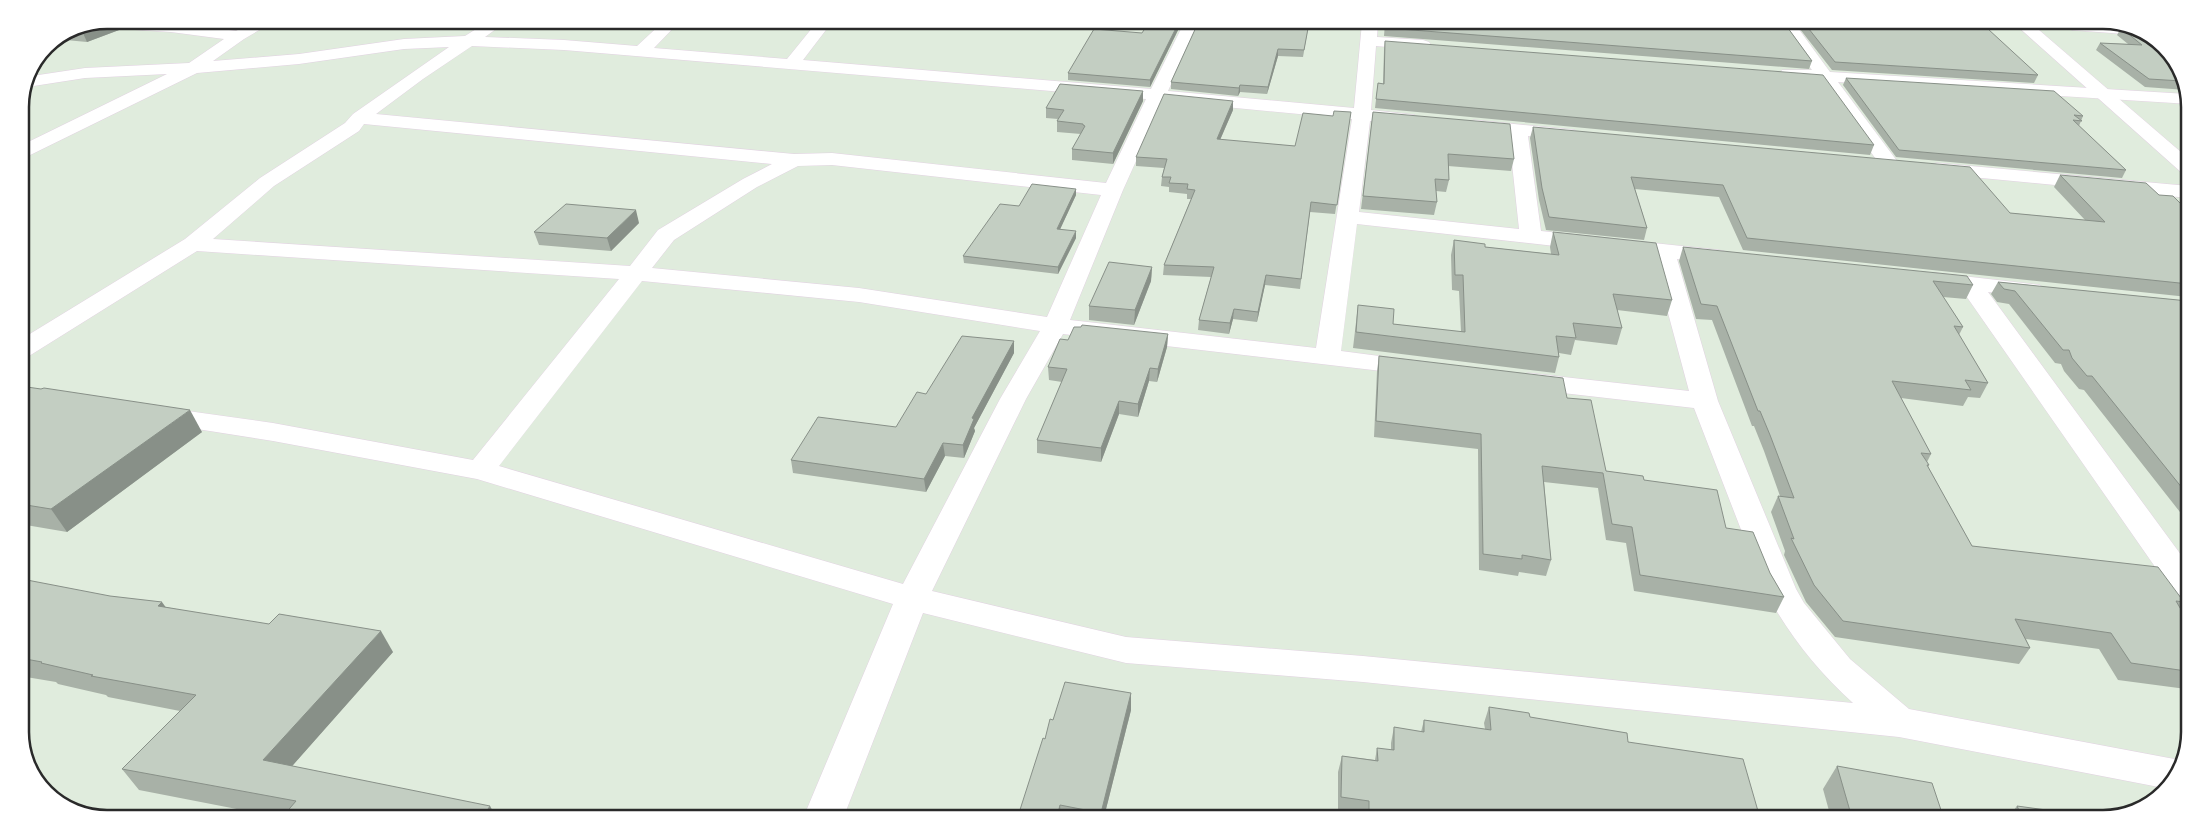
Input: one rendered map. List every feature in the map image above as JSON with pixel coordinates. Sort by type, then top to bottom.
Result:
[{"type":"street","points":[[186,29],[238,36]]},
{"type":"street","points":[[29,150],[193,68],[238,36],[252,29]]},
{"type":"street","points":[[29,345],[193,244],[267,182],[352,127],[359,118],[418,75],[488,29]]},
{"type":"street","points":[[640,52],[664,29]]},
{"type":"street","points":[[792,65],[820,29]]},
{"type":"street","points":[[826,810],[912,598],[1013,399],[1055,326],[1113,190],[1188,29]]},
{"type":"street","points":[[1790,29],[1890,165]]},
{"type":"street","points":[[2028,29],[2181,162]]},
{"type":"street","points":[[1328,355],[1362,115],[1369,32],[1436,46]]},
{"type":"street","points":[[34,81],[85,72],[193,68],[299,59],[404,44],[469,41],[640,52],[1156,95],[1430,121]]},
{"type":"street","points":[[1776,74],[2181,98]]},
{"type":"street","points":[[359,118],[794,160],[832,159],[1113,190]]},
{"type":"street","points":[[1460,124],[1587,136]]},
{"type":"street","points":[[1518,130],[1531,237]]},
{"type":"street","points":[[480,470],[666,235],[750,183],[794,160]]},
{"type":"street","points":[[1870,163],[2181,191]]},
{"type":"street","points":[[1348,218],[1742,260]]},
{"type":"street","points":[[193,244],[636,273],[859,295],[1055,326],[1328,355],[1443,370]]},
{"type":"street","points":[[1663,251],[1705,401],[1780,589],[1792,611],[1838,669],[1899,722]]},
{"type":"street","points":[[1920,278],[2055,292]]},
{"type":"street","points":[[1969,283],[2181,579]]},
{"type":"street","points":[[1510,379],[1705,401]]},
{"type":"street","points":[[137,411],[282,434],[480,470],[912,598],[1126,650],[1363,670],[1899,722],[2167,777]]},
{"type":"building","points":[[1094,29],[1142,33],[1145,29],[1176,29],[1150,80],[1068,73]]},
{"type":"building","points":[[1195,29],[1308,29],[1304,50],[1278,49],[1268,87],[1240,85],[1239,88],[1171,82]]},
{"type":"building","points":[[1399,29],[1789,29],[1812,61]]},
{"type":"building","points":[[1809,29],[1988,29],[2038,75],[1835,62]]},
{"type":"building","points":[[2127,33],[2151,45],[2165,59],[2176,81],[2149,79],[2100,43],[2142,45]]},
{"type":"building","points":[[1385,41],[1823,75],[1874,145],[1376,99],[1378,83],[1384,84]]},
{"type":"building","points":[[1846,78],[2054,91],[2083,116],[2074,115],[2082,121],[2073,120],[2126,170],[1899,150]]},
{"type":"building","points":[[1060,84],[1143,91],[1113,153],[1072,149],[1085,126],[1083,124],[1057,121],[1064,110],[1046,108]]},
{"type":"building","points":[[1164,94],[1233,101],[1217,139],[1295,146],[1303,113],[1333,116],[1334,111],[1351,112],[1337,205],[1311,202],[1301,279],[1266,275],[1258,312],[1234,309],[1230,323],[1199,320],[1214,267],[1164,265],[1195,190],[1187,189],[1188,184],[1169,183],[1171,177],[1162,177],[1167,159],[1136,157]]},
{"type":"building","points":[[1373,112],[1510,124],[1514,159],[1448,154],[1449,180],[1435,179],[1437,202],[1363,196]]},
{"type":"building","points":[[1533,127],[1970,167],[2010,213],[2105,222],[2060,175],[2146,183],[2159,195],[2173,196],[2181,204],[2181,283],[1747,238],[1723,185],[1631,177],[1647,228],[1549,217],[1542,188]]},
{"type":"building","points":[[1032,184],[1076,189],[1057,229],[1076,231],[1058,267],[963,256],[1000,204],[1019,206]]},
{"type":"building","points":[[566,204],[636,210],[607,238],[534,232]]},
{"type":"building","points":[[1553,232],[1656,243],[1672,300],[1613,294],[1622,328],[1573,323],[1576,338],[1556,336],[1559,357],[1356,332],[1358,305],[1394,309],[1393,324],[1465,332],[1463,275],[1455,275],[1454,240],[1485,244],[1485,247],[1559,255]]},
{"type":"building","points":[[1683,247],[1967,276],[1973,285],[1933,281],[1963,327],[1954,326],[1988,383],[1965,380],[1971,390],[1892,381],[1931,454],[1921,453],[1929,465],[1927,465],[1972,546],[2158,567],[2181,598],[2181,602],[2176,601],[2181,610],[2181,670],[2131,663],[2111,633],[2015,619],[2030,648],[1843,621],[1814,585],[1791,538],[1794,539],[1778,496],[1794,498],[1717,306],[1701,304]]},
{"type":"building","points":[[1109,262],[1152,267],[1135,310],[1089,306]]},
{"type":"building","points":[[1998,282],[2181,300],[2181,487],[2092,376],[2087,376],[2072,358],[2069,350],[2063,350],[2015,291],[2004,289]]},
{"type":"building","points":[[1082,325],[1168,334],[1158,369],[1150,368],[1138,404],[1119,401],[1101,448],[1037,440],[1067,369],[1048,367],[1060,339],[1068,340],[1074,327],[1081,327]]},
{"type":"building","points":[[962,336],[1014,341],[972,418],[974,419],[963,445],[943,443],[924,479],[791,460],[818,417],[896,427],[917,392],[926,394]]},
{"type":"building","points":[[1379,356],[1563,378],[1567,398],[1591,400],[1606,471],[1643,476],[1644,480],[1717,490],[1726,528],[1753,532],[1770,573],[1784,597],[1640,575],[1632,527],[1612,524],[1603,473],[1542,466],[1551,560],[1522,555],[1522,559],[1483,554],[1481,434],[1376,421]]},
{"type":"building","points":[[29,387],[190,410],[51,509],[29,505]]},
{"type":"building","points":[[29,580],[110,596],[162,602],[158,606],[269,624],[279,614],[381,631],[263,760],[490,806],[487,810],[288,810],[296,801],[122,769],[196,695],[91,676],[93,675],[29,660]]},
{"type":"building","points":[[1065,682],[1131,693],[1102,810],[1086,810],[1060,805],[1059,810],[1020,810],[1043,738],[1045,739],[1050,719],[1053,720]]},
{"type":"building","points":[[1489,707],[1529,713],[1530,717],[1627,733],[1628,742],[1743,759],[1758,810],[1369,810],[1369,801],[1341,797],[1342,756],[1378,761],[1377,748],[1394,750],[1394,727],[1424,732],[1424,720],[1491,730]]},
{"type":"building","points":[[1837,766],[1932,783],[1941,810],[1850,810]]},
{"type":"building","points":[[2017,806],[2046,810],[2019,810]]}]
